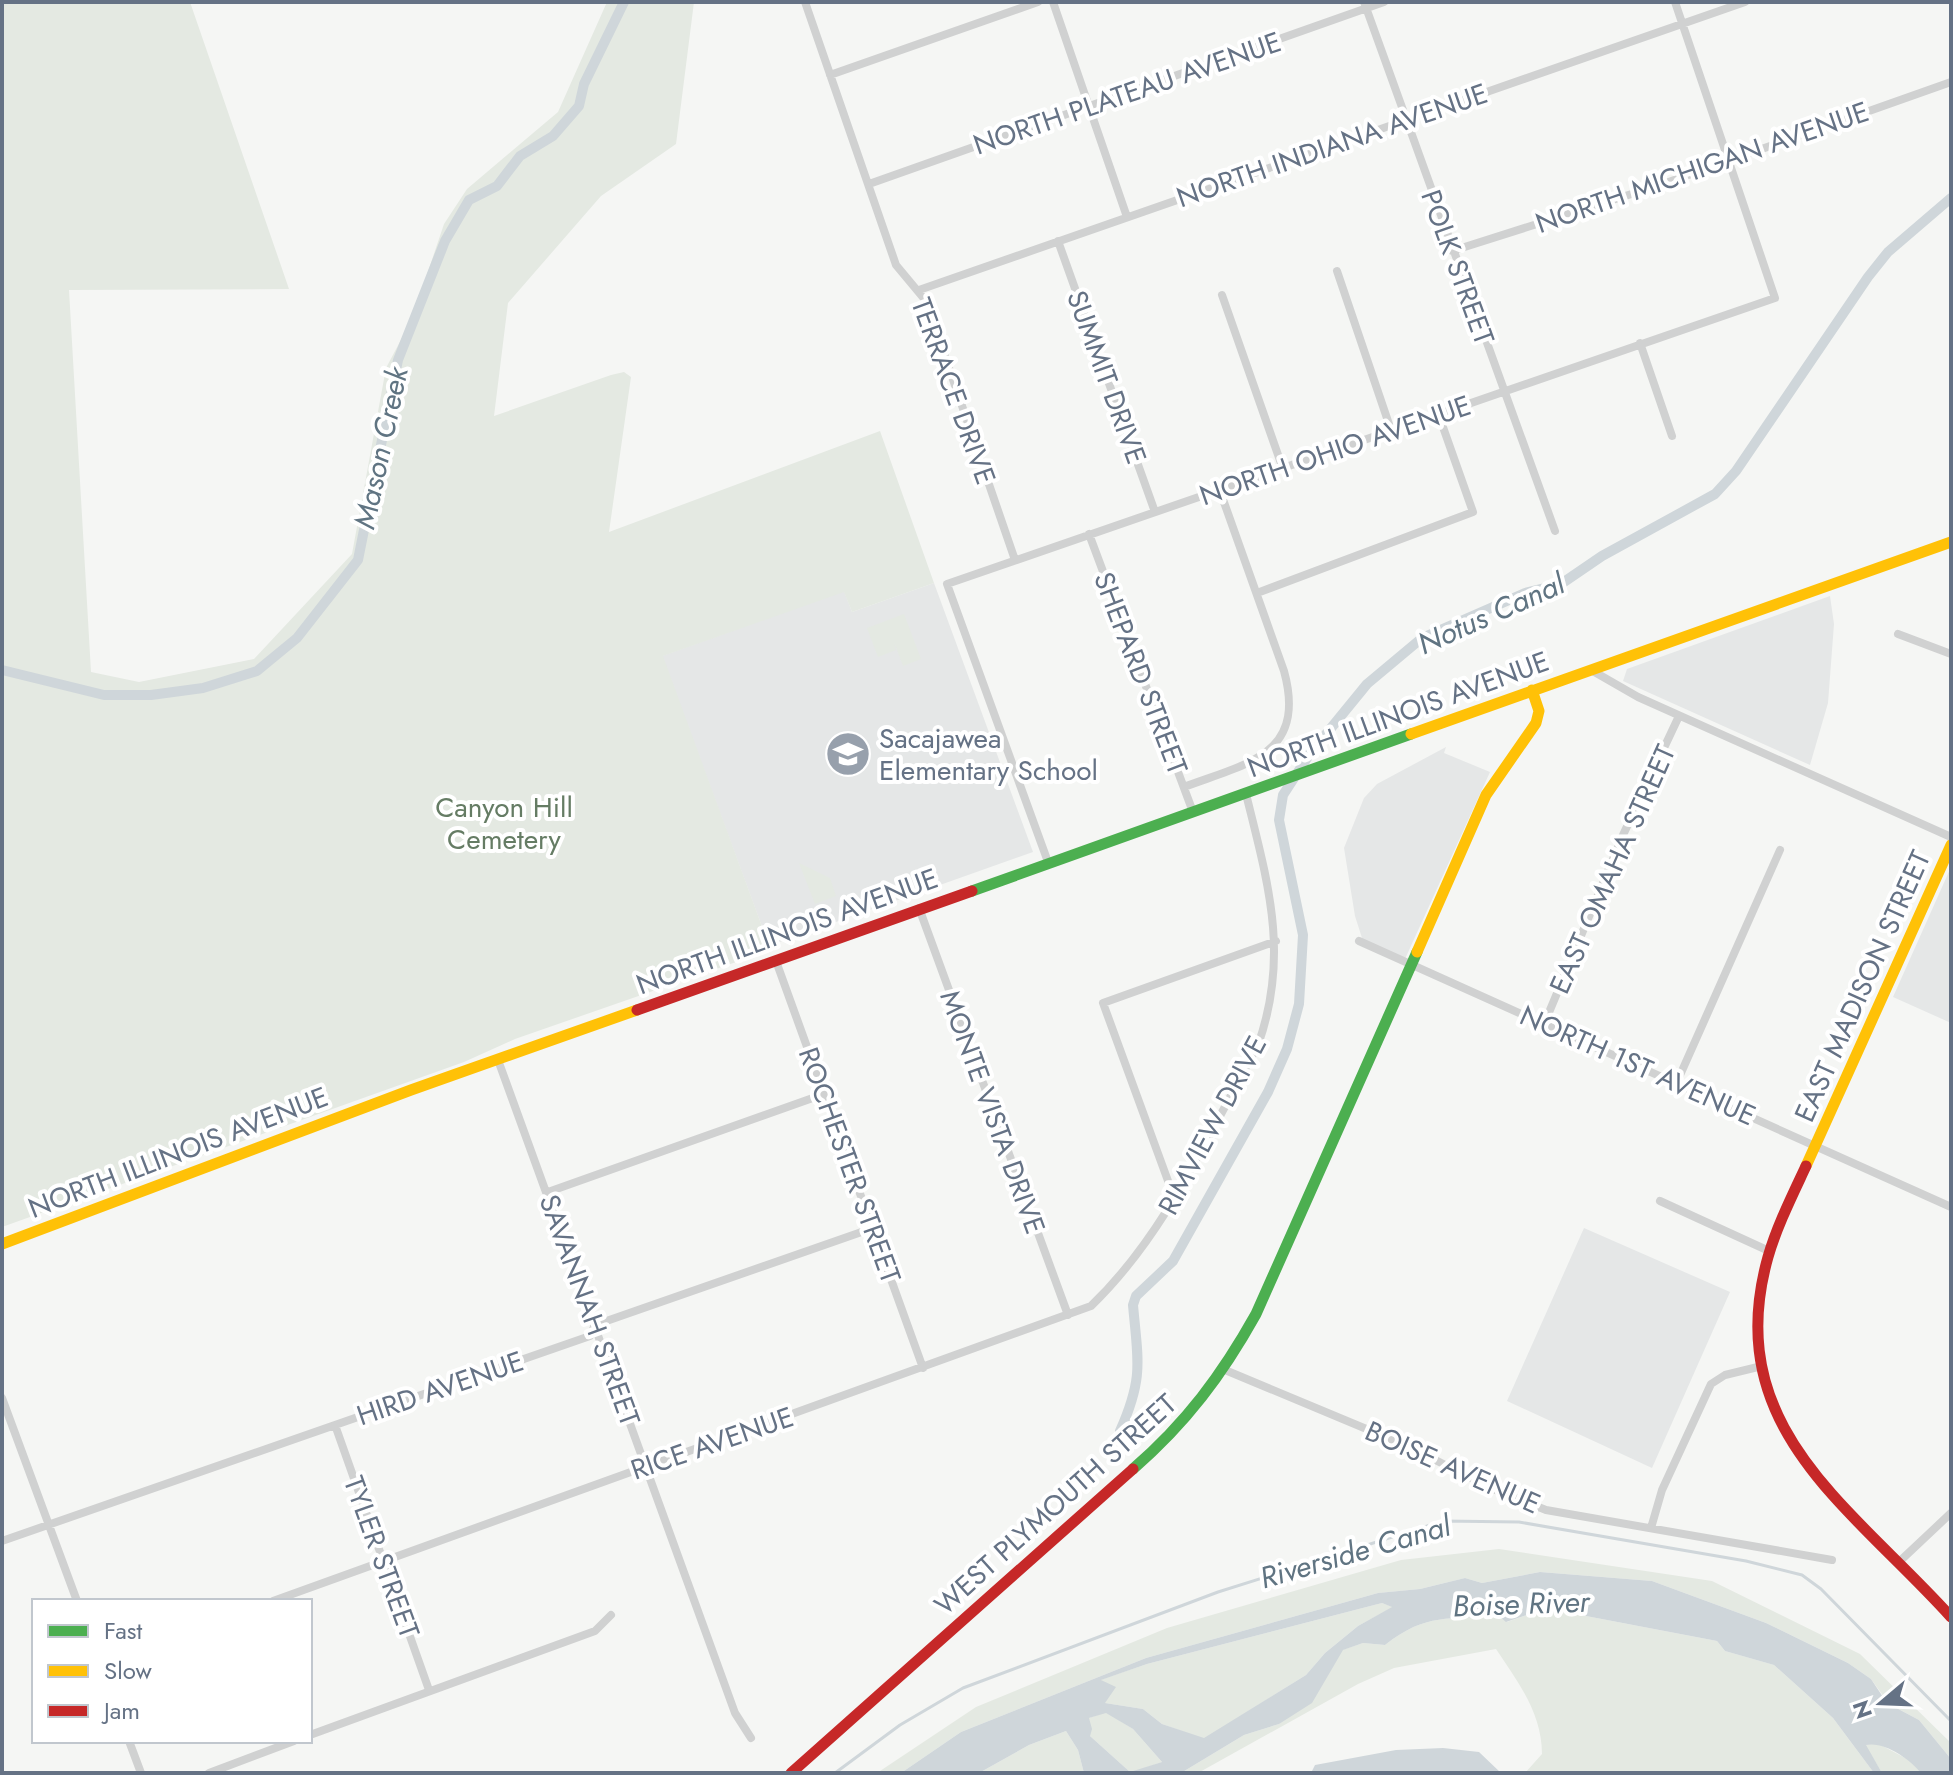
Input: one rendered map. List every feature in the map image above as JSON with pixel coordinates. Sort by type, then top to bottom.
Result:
[{"type":"street","name":"TERRACE DRIVE","points":[[805,2],[896,265],[902,276],[919,290],[1015,560]]},
{"type":"street","points":[[830,75],[1038,2]]},
{"type":"street","points":[[1053,2],[1127,217]]},
{"type":"street","name":"NORTH PLATEAU AVENUE","points":[[869,184],[1365,5],[1384,2]]},
{"type":"street","points":[[1675,2],[1729,160]]},
{"type":"street","name":"NORTH INDIANA AVENUE","points":[[919,290],[1745,2]]},
{"type":"street","name":"POLK STREET","points":[[1365,5],[1555,531]]},
{"type":"street","name":"NORTH MICHIGAN AVENUE","points":[[1452,251],[1729,160],[1951,82]]},
{"type":"street","name":"NORTH OHIO AVENUE","points":[[1048,862],[947,584],[1775,298],[1729,160]]},
{"type":"street","name":"SUMMIT DRIVE","points":[[1058,241],[1155,512]]},
{"type":"street","points":[[1337,271],[1391,430]]},
{"type":"street","points":[[1222,295],[1283,469]]},
{"type":"street","points":[[1640,343],[1672,436]]},
{"type":"street","points":[[1257,593],[1473,512],[1438,413]]},
{"type":"street","points":[[1184,787],[1259,759],[1282,738],[1288,722],[1289,691],[1220,491]]},
{"type":"street","name":"SHEPARD STREET","points":[[1089,534],[1193,812]]},
{"type":"street","name":"NORTH ILLINOIS AVENUE","points":[[2,1244],[919,908],[1278,784],[1532,690],[1951,542]]},
{"type":"street","points":[[1898,634],[1951,654]]},
{"type":"street","name":"NORTH ILLINOIS AVENUE","points":[[1591,670],[1606,681],[1679,716],[1951,837]]},
{"type":"street","name":"WEST PLYMOUTH STREET","points":[[791,1773],[1166,1440],[1225,1370],[1261,1302],[1486,795],[1536,723],[1539,711],[1532,690]]},
{"type":"street","name":"EAST OMAHA STREET","points":[[1545,1022],[1623,835],[1679,716]]},
{"type":"street","name":"RIMVIEW DRIVE","points":[[1132,1259],[1175,1200],[1258,1045],[1267,1019],[1276,941],[1270,891],[1246,794]]},
{"type":"street","name":"EAST MADISON STREET","points":[[1951,845],[1769,1251],[1759,1312],[1762,1366],[1770,1400],[1799,1456],[1951,1617]]},
{"type":"street","points":[[1677,1082],[1780,850]]},
{"type":"street","name":"MONTE VISTA DRIVE","points":[[919,908],[1068,1315]]},
{"type":"street","points":[[1175,1200],[1103,1003],[1276,941]]},
{"type":"street","name":"NORTH 1ST AVENUE","points":[[1359,941],[1951,1207]]},
{"type":"street","name":"ROCHESTER STREET","points":[[776,961],[923,1368]]},
{"type":"street","name":"SAVANNAH STREET","points":[[498,1060],[735,1713],[751,1738]]},
{"type":"street","points":[[548,1192],[824,1094]]},
{"type":"street","points":[[1660,1201],[1769,1251]]},
{"type":"street","name":"HIRD AVENUE","points":[[2,1541],[590,1336],[595,1325],[873,1228]]},
{"type":"street","name":"RICE AVENUE","points":[[278,1599],[1091,1306],[1132,1259]]},
{"type":"street","points":[[1651,1528],[1662,1490],[1711,1384],[1725,1375],[1762,1366]]},
{"type":"street","name":"BOISE AVENUE","points":[[1225,1370],[1412,1448],[1515,1499],[1546,1510],[1832,1560]]},
{"type":"street","points":[[2,1398],[76,1599]]},
{"type":"street","name":"TYLER STREET","points":[[335,1425],[429,1690]]},
{"type":"street","points":[[1900,1561],[1951,1513]]},
{"type":"street","points":[[312,1734],[595,1631],[611,1615]]},
{"type":"street","points":[[130,1743],[141,1773]]},
{"type":"street","points":[[209,1773],[289,1743]]},
{"type":"shaded area","name":"Sacajawea Elementary School","points":[[934,583],[1033,852],[774,944],[767,940],[662,656],[844,591],[852,612]]},
{"type":"shaded area","points":[[1830,596],[1834,624],[1828,703],[1810,765],[1623,681],[1627,669]]},
{"type":"shaded area","points":[[1446,747],[1444,753],[1490,772],[1405,959],[1363,941],[1355,916],[1344,848],[1364,798],[1377,784]]},
{"type":"shaded area","points":[[1951,867],[1951,1023],[1893,997]]},
{"type":"shaded area","points":[[1584,1228],[1730,1292],[1652,1468],[1507,1401]]},
{"type":"green space","name":"Canyon Hill Cemetery","points":[[2,2],[190,2],[289,289],[69,290],[91,672],[139,682],[254,659],[352,554],[386,368],[412,319],[444,224],[467,189],[558,112],[607,2],[694,2],[676,144],[601,196],[508,303],[494,416],[611,375],[624,372],[631,377],[609,532],[880,431],[934,583],[852,612],[844,592],[663,656],[767,940],[762,953],[515,1039],[464,1062],[2,1227]]},
{"type":"green space","points":[[904,614],[921,659],[903,666],[894,642],[896,650],[878,657],[867,628]]},
{"type":"green space","points":[[799,863],[830,878],[836,896],[815,904]]},
{"type":"green space","points":[[1499,1549],[1712,1581],[1860,1654],[1951,1743],[1951,1759],[1919,1720],[1889,1704],[1871,1679],[1848,1663],[1766,1623],[1652,1581],[1540,1572],[1482,1583],[1465,1578],[1420,1589],[1378,1593],[1146,1658],[961,1732],[901,1773],[877,1773],[976,1707],[1167,1628],[1401,1560]]},
{"type":"green space","points":[[1382,1603],[1393,1607],[1358,1626],[1325,1653],[1306,1675],[1204,1739],[1162,1724],[1143,1709],[1105,1703],[1107,1684],[1100,1680],[1147,1664]]},
{"type":"green space","points":[[1565,1612],[1717,1641],[1725,1651],[1774,1665],[1833,1718],[1874,1773],[1525,1773],[1542,1754],[1538,1725],[1527,1698],[1496,1649],[1394,1668],[1358,1684],[1198,1773],[1181,1773],[1244,1735],[1279,1724],[1342,1650],[1363,1643],[1385,1645],[1426,1622],[1499,1616],[1507,1622],[1532,1613]]},
{"type":"green space","points":[[1106,1712],[1133,1729],[1162,1762],[1131,1773],[1090,1736],[1089,1718]]},
{"type":"green space","points":[[1066,1731],[1078,1750],[1084,1773],[979,1773],[1029,1745]]},
{"type":"green space","points":[[1877,1743],[1911,1761],[1921,1773],[1882,1773],[1865,1745]]},
{"type":"water","name":"Boise River","points":[[1540,1572],[1652,1581],[1766,1623],[1848,1663],[1871,1679],[1887,1703],[1919,1720],[1951,1759],[1951,1773],[1921,1773],[1896,1752],[1873,1744],[1866,1745],[1882,1773],[1874,1773],[1833,1718],[1774,1665],[1725,1651],[1717,1641],[1565,1612],[1533,1613],[1506,1622],[1499,1616],[1426,1622],[1385,1645],[1363,1643],[1343,1650],[1312,1703],[1279,1724],[1244,1735],[1181,1773],[1084,1773],[1078,1750],[1066,1731],[1029,1745],[979,1773],[901,1773],[961,1732],[1146,1658],[1378,1593],[1420,1589],[1465,1578],[1482,1583]],"holes":[[[1382,1603],[1392,1607],[1358,1626],[1325,1653],[1306,1675],[1204,1738],[1162,1724],[1143,1709],[1105,1703],[1116,1687],[1101,1680],[1147,1664]],[[1106,1713],[1133,1729],[1162,1762],[1130,1772],[1090,1736],[1089,1718]]]},
{"type":"water","points":[[1443,1748],[1479,1752],[1501,1773],[1311,1773],[1315,1765],[1396,1750]]},
{"type":"waterway","name":"Mason Creek","points":[[2,670],[104,695],[151,695],[203,688],[257,671],[297,638],[358,560],[398,360],[445,241],[469,200],[497,186],[520,156],[553,136],[579,106],[584,84],[624,2]]},
{"type":"waterway","name":"Notus Canal","points":[[1120,1431],[1136,1382],[1133,1305],[1136,1296],[1173,1261],[1268,1092],[1287,1049],[1299,1004],[1303,935],[1279,820],[1283,795],[1309,755],[1367,684],[1422,638],[1525,593],[1561,584],[1602,556],[1715,494],[1736,471],[1868,277],[1888,252],[1951,198]]},
{"type":"waterway","name":"Riverside Canal","points":[[835,1773],[900,1725],[963,1688],[1218,1592],[1443,1521],[1519,1522],[1746,1561],[1802,1575],[1821,1589],[1951,1721]]},
{"type":"traffic: fast","points":[[972,891],[1411,734]]},
{"type":"traffic: fast","points":[[1133,1469],[1170,1434],[1202,1397],[1256,1314],[1417,952]]},
{"type":"traffic: slow","points":[[1411,734],[1951,542]]},
{"type":"traffic: slow","points":[[1417,952],[1486,795],[1536,723],[1539,711],[1532,690]]},
{"type":"traffic: slow","points":[[1806,1166],[1951,845]]},
{"type":"traffic: slow","points":[[2,1244],[411,1090],[637,1010]]},
{"type":"traffic: jam","points":[[637,1010],[972,891]]},
{"type":"traffic: jam","points":[[1806,1166],[1780,1222],[1768,1257],[1758,1317],[1762,1370],[1779,1417],[1804,1460],[1837,1500],[1951,1617]]},
{"type":"traffic: jam","points":[[791,1773],[1133,1469]]},
{"type":"place","name":"Sacajawea Elementary School","points":[[848,754]]}]
